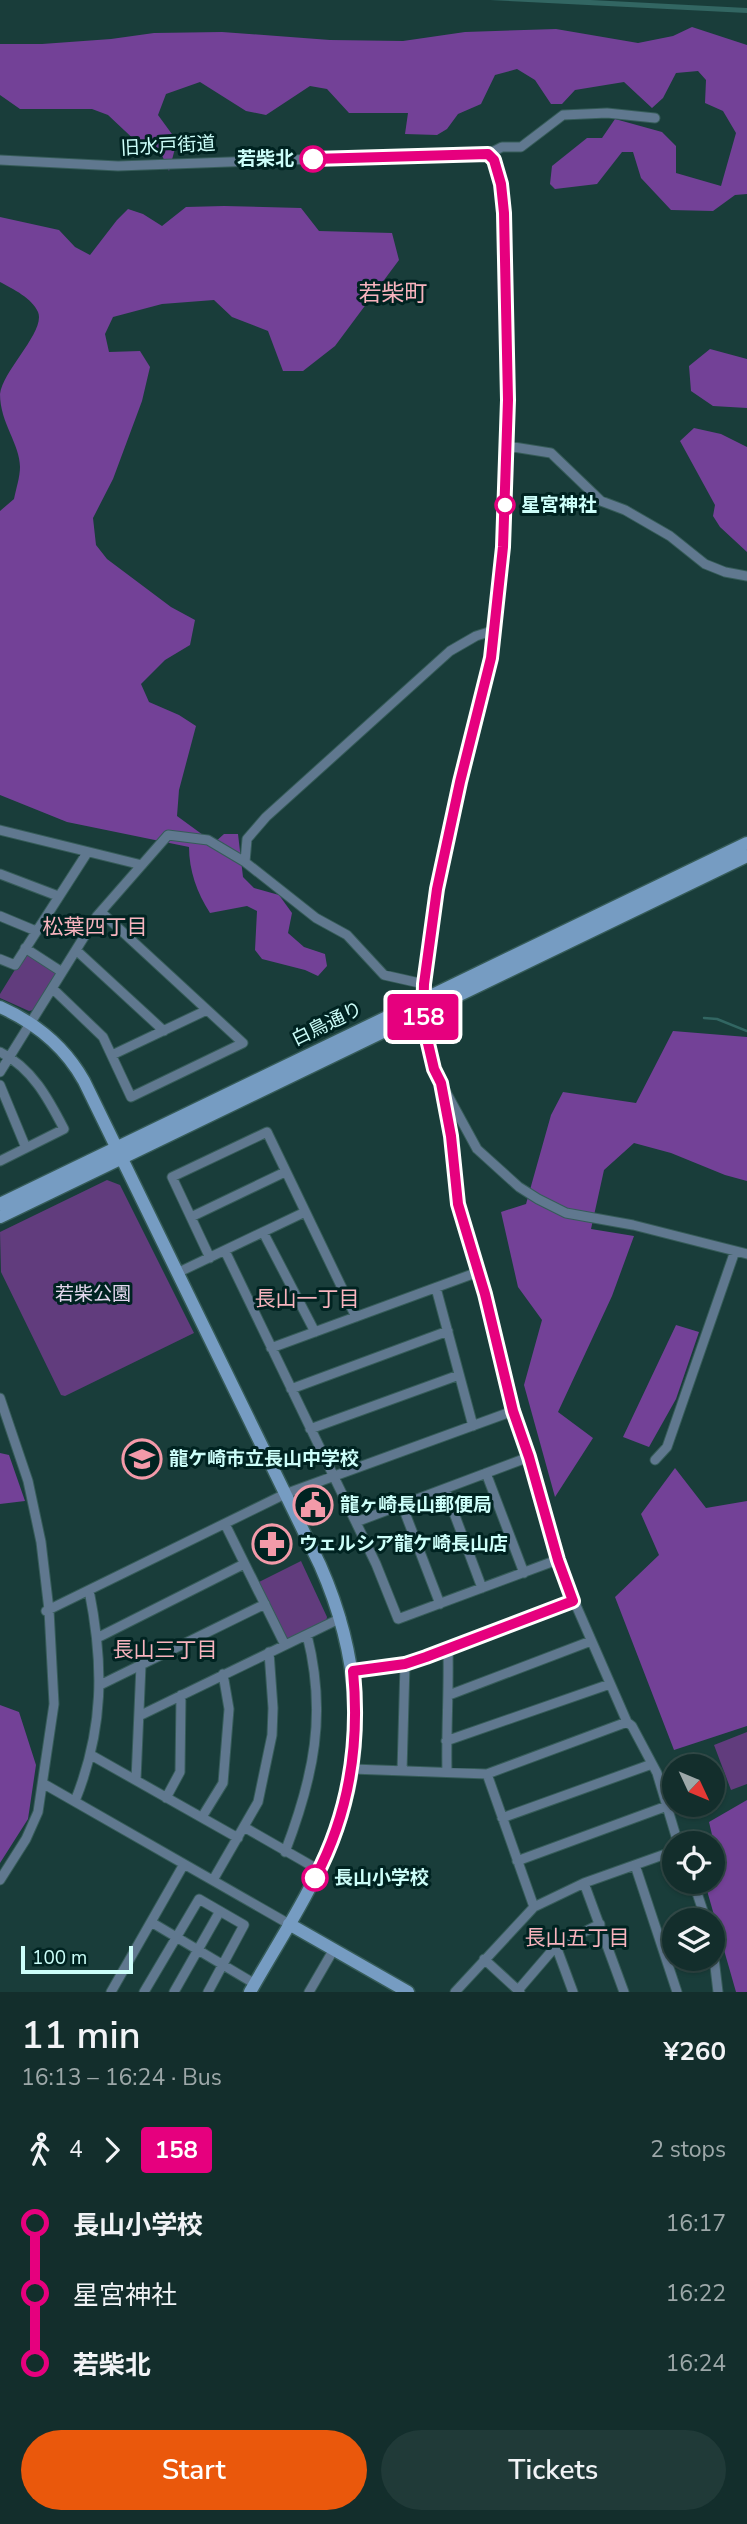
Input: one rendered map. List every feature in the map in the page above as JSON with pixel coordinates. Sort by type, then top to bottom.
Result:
[{"type":"main road","name":"白鳥通り","points":[[0,1217],[119,1153],[423,1006],[747,843]]},
{"type":"main road","name":"白鳥通り","points":[[423,1006],[747,856]]},
{"type":"main road","points":[[0,1007],[30,1023],[59,1046],[78,1070],[329,1585],[341,1618],[353,1671],[356,1702],[352,1769],[342,1811],[319,1870],[253,1988]]},
{"type":"main road","name":"白鳥通り","points":[[0,1204],[119,1153]]},
{"type":"main road","points":[[289,1924],[408,1992]]},
{"type":"street","name":"旧水戸街道","points":[[0,160],[118,166],[238,160],[488,154],[502,147],[521,147],[563,115],[607,113],[655,118]]},
{"type":"street","points":[[488,154],[494,160],[501,184],[504,213],[507,446],[503,547],[491,658],[437,889],[424,984],[425,1035],[434,1069],[477,1149],[502,1173],[538,1199],[566,1213],[633,1225],[747,1254]]},
{"type":"street","points":[[507,446],[551,453],[601,501],[625,510],[670,536],[705,564],[747,576]]},
{"type":"street","points":[[245,862],[247,839],[266,817],[450,651],[476,636],[495,630]]},
{"type":"street","points":[[0,830],[142,865]]},
{"type":"street","points":[[0,1072],[4,1054],[30,1023],[101,912],[168,835],[208,840],[245,862],[316,918],[347,935],[384,975],[424,984]]},
{"type":"street","points":[[0,959],[15,965],[88,853]]},
{"type":"street","points":[[0,874],[58,896]]},
{"type":"street","points":[[52,988],[103,1037],[131,1097],[243,1043],[101,912]]},
{"type":"street","points":[[0,916],[36,931]]},
{"type":"street","points":[[25,948],[62,972]]},
{"type":"street","points":[[76,950],[164,1031]]},
{"type":"street","points":[[112,1055],[207,1010]]},
{"type":"street","points":[[0,1161],[64,1129],[39,1084],[4,1054]]},
{"type":"street","points":[[441,1083],[451,1136],[458,1204],[513,1411],[558,1560],[573,1601],[627,1722],[632,1726],[652,1764],[662,1792]]},
{"type":"street","points":[[0,1085],[26,1148]]},
{"type":"street","points":[[210,1258],[172,1177],[267,1132],[356,1317]]},
{"type":"street","points":[[191,1217],[285,1172]]},
{"type":"street","points":[[177,1273],[305,1212]]},
{"type":"street","points":[[264,1232],[315,1332]]},
{"type":"street","points":[[225,1251],[376,1564],[398,1619],[558,1560]]},
{"type":"street","points":[[655,1460],[667,1447],[735,1251]]},
{"type":"street","points":[[271,1348],[478,1272]]},
{"type":"street","points":[[436,1288],[473,1426]]},
{"type":"street","points":[[291,1389],[448,1331]]},
{"type":"street","points":[[310,1429],[459,1375]]},
{"type":"street","points":[[0,1398],[28,1480],[41,1542],[54,1704],[44,1784],[34,1824],[0,1880]]},
{"type":"street","points":[[48,1611],[285,1494],[513,1411]]},
{"type":"street","points":[[356,1522],[529,1457]]},
{"type":"street","points":[[486,1473],[524,1573]]},
{"type":"street","points":[[444,1489],[482,1588]]},
{"type":"street","points":[[402,1505],[440,1604]]},
{"type":"street","points":[[225,1524],[285,1645]]},
{"type":"street","points":[[97,1637],[244,1564]]},
{"type":"street","points":[[75,1801],[91,1755],[100,1685],[97,1637],[89,1590]]},
{"type":"street","points":[[353,1671],[405,1664],[573,1601]]},
{"type":"street","points":[[100,1685],[265,1604]]},
{"type":"street","points":[[139,1716],[341,1618]]},
{"type":"street","points":[[285,1852],[313,1766],[317,1700],[314,1663],[307,1635]]},
{"type":"street","points":[[449,1695],[591,1641]]},
{"type":"street","points":[[447,1772],[448,1650]]},
{"type":"street","points":[[213,1880],[258,1802],[272,1735],[269,1651]]},
{"type":"street","points":[[402,1771],[405,1664]]},
{"type":"street","points":[[136,1780],[141,1665]]},
{"type":"street","points":[[202,1817],[223,1783],[229,1709],[223,1674]]},
{"type":"street","points":[[446,1741],[610,1684]]},
{"type":"street","points":[[166,1798],[180,1772],[181,1695]]},
{"type":"street","points":[[352,1769],[487,1774],[627,1722]]},
{"type":"street","points":[[91,1755],[238,1838]]},
{"type":"street","points":[[502,1818],[652,1764]]},
{"type":"street","points":[[487,1774],[534,1907]]},
{"type":"street","points":[[44,1784],[289,1924]]},
{"type":"street","points":[[517,1861],[662,1808]]},
{"type":"street","points":[[244,1827],[319,1870]]},
{"type":"street","points":[[455,1992],[534,1907],[584,1883],[662,1856]]},
{"type":"street","points":[[111,1992],[184,1864]]},
{"type":"street","points":[[635,1865],[677,1992]]},
{"type":"street","points":[[584,1883],[624,1992]]},
{"type":"street","points":[[144,1992],[199,1899],[244,1925],[208,1992]]},
{"type":"street","points":[[173,1992],[220,1912]]},
{"type":"street","points":[[151,1922],[224,1965],[253,1988]]},
{"type":"street","points":[[484,1959],[520,1990],[556,1946],[600,1924]]},
{"type":"street","points":[[556,1946],[573,1992]]},
{"type":"street","points":[[309,1992],[334,1949]]},
{"type":"street","points":[[716,1971],[718,1992]]},
{"type":"green space","points":[[29,954],[55,971],[55,976],[34,1010],[29,1011],[0,998],[0,994],[24,955]]},
{"type":"green space","name":"若柴公園","points":[[107,1180],[120,1185],[194,1333],[65,1396],[61,1395],[1,1272],[0,1232]]},
{"type":"green space","points":[[301,1561],[327,1617],[326,1622],[286,1642],[257,1583]]},
{"type":"green space","points":[[747,1732],[747,1784],[731,1790],[725,1774],[725,1754],[717,1754],[714,1745]]},
{"type":"shaded area","points":[[692,27],[747,45],[747,194],[735,195],[713,211],[671,210],[641,178],[633,152],[622,152],[597,184],[555,189],[550,184],[552,166],[587,138],[602,138],[615,119],[662,132],[676,146],[676,173],[721,186],[736,133],[723,111],[705,103],[706,80],[698,71],[676,73],[663,98],[652,108],[624,82],[575,90],[562,104],[551,104],[535,80],[517,69],[495,75],[481,104],[458,114],[447,129],[437,135],[405,134],[408,113],[349,113],[327,89],[310,86],[266,115],[246,111],[200,82],[166,94],[158,115],[177,141],[169,171],[160,151],[141,146],[108,115],[92,109],[20,109],[0,95],[0,44],[42,44],[154,33],[222,32],[330,40],[403,41],[465,32],[556,29],[638,43],[673,36]]},
{"type":"shaded area","points":[[186,207],[301,208],[319,231],[392,233],[399,260],[335,346],[303,371],[283,371],[268,331],[232,317],[214,300],[162,304],[113,317],[105,334],[109,352],[140,351],[150,367],[142,401],[113,479],[93,518],[96,545],[107,559],[171,607],[195,620],[190,645],[165,660],[141,684],[149,702],[196,726],[179,790],[177,816],[214,843],[224,834],[238,834],[243,877],[254,888],[279,895],[292,913],[288,933],[304,947],[325,954],[327,966],[318,976],[262,959],[255,950],[257,911],[247,906],[210,913],[195,881],[189,847],[67,822],[0,795],[0,511],[14,499],[20,467],[17,450],[3,414],[0,394],[8,374],[30,340],[39,320],[38,312],[31,302],[0,282],[0,217],[59,230],[75,247],[90,255],[128,209],[143,214],[162,226]]},
{"type":"shaded area","points":[[710,349],[747,359],[747,408],[713,406],[691,391],[689,366]]},
{"type":"shaded area","points":[[694,428],[721,434],[747,447],[747,552],[720,527],[713,516],[715,505],[680,441]]},
{"type":"shaded area","points":[[673,1031],[747,1037],[747,1181],[671,1153],[634,1143],[604,1170],[591,1229],[634,1236],[612,1296],[558,1412],[593,1438],[555,1497],[524,1385],[542,1320],[518,1287],[501,1212],[526,1204],[551,1115],[563,1092],[636,1103]]},
{"type":"shaded area","points":[[676,1325],[699,1332],[676,1399],[649,1447],[623,1437]]},
{"type":"shaded area","points":[[0,1453],[9,1455],[25,1501],[0,1504]]},
{"type":"shaded area","points":[[675,1468],[706,1508],[747,1501],[747,1726],[674,1750],[615,1597],[659,1555],[641,1514]]},
{"type":"shaded area","points":[[0,1705],[19,1712],[36,1765],[28,1819],[0,1863]]},
{"type":"shaded area","points":[[747,1800],[747,1992],[736,1992],[725,1954],[725,1908],[712,1908],[708,1894],[725,1894],[725,1831],[711,1831],[709,1822],[718,1817],[725,1817],[725,1813]]},
{"type":"water","points":[[490,0],[591,0],[747,8],[747,13]]},
{"type":"waterway","points":[[704,1018],[717,1019],[747,1031]]},
{"type":"bus line","name":"158","points":[[313,159],[481,153],[492,156],[501,184],[507,304],[508,400],[503,547],[491,658],[437,889],[422,1013],[434,1069],[441,1083],[451,1136],[458,1204],[485,1294],[513,1411],[573,1601],[405,1664],[353,1671],[356,1702],[352,1769],[335,1834],[315,1878]]},
{"type":"place","name":"若柴北","points":[[313,159]]},
{"type":"place","name":"星宮神社","points":[[505,505]]},
{"type":"place","name":"龍ケ崎市立長山中学校","points":[[142,1459]]},
{"type":"place","name":"龍ヶ崎長山郵便局","points":[[313,1505]]},
{"type":"place","name":"ウェルシア龍ケ崎長山店","points":[[272,1544]]},
{"type":"place","name":"長山小学校","points":[[315,1878]]},
{"type":"district","name":"若柴町","points":[[393,293]]},
{"type":"district","name":"松葉四丁目","points":[[95,927]]},
{"type":"district","name":"長山一丁目","points":[[307,1299]]},
{"type":"district","name":"長山三丁目","points":[[165,1650]]},
{"type":"district","name":"長山五丁目","points":[[577,1938]]}]
